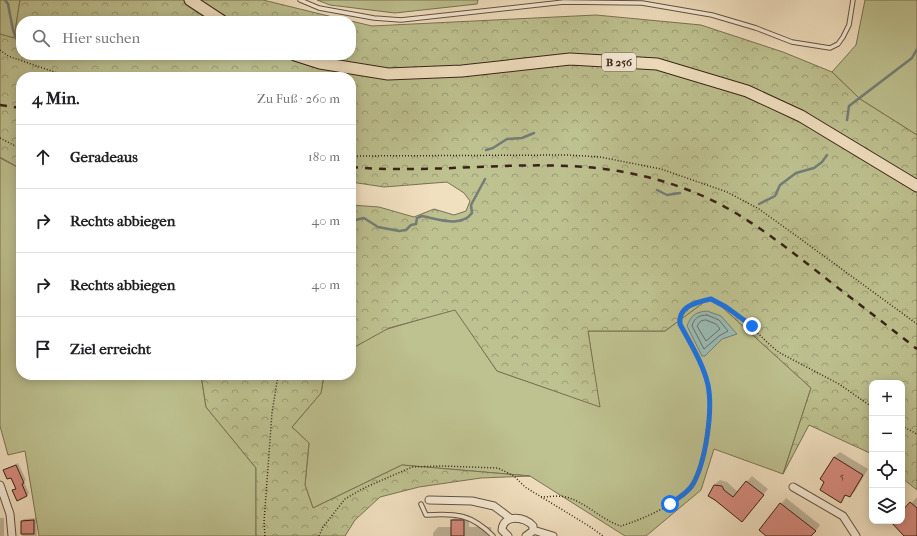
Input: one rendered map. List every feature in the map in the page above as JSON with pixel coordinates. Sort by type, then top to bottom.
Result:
[{"type":"main road","points":[[190,0],[214,16]]},
{"type":"main road","name":"B 256","points":[[311,60],[320,63],[388,74],[462,71],[570,59],[657,64],[754,94],[801,116],[917,186]]},
{"type":"street","points":[[0,485],[10,514],[12,536]]},
{"type":"street","points":[[793,487],[843,516],[856,536]]},
{"type":"street","points":[[429,500],[472,501],[494,506],[510,518],[517,518],[531,524],[533,530]]},
{"type":"street","points":[[505,535],[502,530],[502,524],[510,518]]},
{"type":"street","points":[[526,536],[533,530]]},
{"type":"street","points":[[533,530],[553,536]]},
{"type":"lane","points":[[300,0],[319,8],[374,18],[401,20],[564,2],[642,3],[712,16],[756,28],[792,42],[830,48],[838,44],[849,25],[853,0]]},
{"type":"lane","points":[[421,504],[426,516],[462,515],[484,528],[493,536]]},
{"type":"path","points":[[0,50],[8,56],[16,59]]},
{"type":"path","points":[[20,60],[54,72]]},
{"type":"path","points":[[0,138],[16,146]]},
{"type":"path","points":[[356,156],[568,155],[600,157],[661,169],[727,192],[759,210],[917,324]]},
{"type":"path","points":[[541,497],[564,497],[572,499],[603,518],[621,526],[670,504],[688,490],[698,470],[704,451],[709,397],[703,368],[680,324],[679,319],[689,306],[698,302],[711,299],[722,305],[752,326],[772,348],[838,384],[869,406]]},
{"type":"path","points":[[265,536],[264,522],[272,413],[277,380]]},
{"type":"path","points":[[905,428],[917,434]]},
{"type":"path","points":[[318,536],[323,527],[345,499],[364,488],[412,467],[498,468],[514,476],[525,487],[603,536]]},
{"type":"green space","points":[[0,0],[20,0],[18,16],[16,16],[14,39],[0,34]]},
{"type":"green space","points":[[20,0],[263,0],[329,16],[17,16]]},
{"type":"green space","points":[[317,0],[478,0],[477,4],[395,13],[330,5]]},
{"type":"green space","points":[[865,0],[917,0],[917,135],[860,99],[832,72],[856,45]]},
{"type":"green space","points":[[596,15],[701,25],[783,52],[832,72],[860,99],[917,135],[917,490],[905,480],[905,380],[869,380],[869,453],[809,425],[783,474],[811,388],[711,297],[665,331],[588,331],[600,407],[497,371],[455,310],[389,328],[356,346],[356,205],[379,207],[414,217],[434,209],[454,215],[466,211],[470,201],[464,193],[447,182],[384,187],[356,183],[356,72],[16,72],[16,166],[0,157],[0,34],[14,38],[16,25],[16,60],[356,60],[356,22],[372,26]]},
{"type":"green space","points":[[0,158],[16,166],[16,380],[202,380],[206,407],[256,468],[256,536],[39,536],[25,451],[8,455],[0,426]]},
{"type":"green space","points":[[711,297],[811,388],[783,474],[714,449],[701,490],[646,536],[625,536],[530,476],[402,465],[313,508],[305,485],[309,443],[292,427],[321,393],[323,380],[356,380],[356,346],[384,330],[455,309],[497,371],[599,406],[588,331],[665,331]]},
{"type":"green space","points":[[202,380],[323,380],[321,393],[292,427],[309,443],[305,485],[313,508],[402,465],[530,476],[481,478],[419,487],[380,497],[355,520],[345,536],[256,536],[256,468],[206,407]]},
{"type":"water","points":[[707,311],[721,316],[737,334],[722,339],[705,356],[702,356],[687,326],[690,319],[694,315]]},
{"type":"building","points":[[834,457],[863,475],[850,497],[845,495],[841,503],[820,490],[824,482],[820,479]]},
{"type":"building","points":[[16,465],[24,483],[22,484],[27,496],[17,501],[12,490],[16,489],[11,478],[7,479],[3,470]]},
{"type":"building","points":[[746,481],[764,495],[742,522],[708,496],[714,485],[722,486],[724,490],[733,497]]},
{"type":"building","points":[[910,502],[917,508],[917,536],[904,536],[893,524],[905,524],[905,508]]},
{"type":"building","points":[[780,503],[816,531],[811,536],[766,536],[759,530]]},
{"type":"building","points":[[34,520],[34,534],[21,534],[21,521]]},
{"type":"building","points":[[451,520],[464,520],[464,536],[451,536]]},
{"type":"waterway","points":[[5,0],[8,4],[16,38]]},
{"type":"waterway","points":[[847,120],[849,106],[912,58],[917,49]]},
{"type":"waterway","points":[[486,150],[493,148],[507,139],[522,138],[534,133]]},
{"type":"waterway","points":[[759,204],[775,196],[780,185],[796,173],[814,168],[822,162],[827,155]]},
{"type":"waterway","points":[[356,220],[364,218],[378,227],[399,231],[406,230],[411,225],[416,224],[417,218],[422,216],[449,221],[462,220],[467,218],[472,213],[471,205],[485,179]]},
{"type":"waterway","points":[[657,190],[667,195],[680,193]]},
{"type":"railway","points":[[0,105],[16,107]]},
{"type":"railway","points":[[356,167],[410,169],[526,165],[585,167],[631,173],[661,181],[705,197],[748,221],[775,239],[917,349]]},
{"type":"route","points":[[670,504],[688,490],[693,484],[704,451],[709,412],[708,385],[703,368],[680,324],[679,319],[689,306],[711,299],[726,307],[752,326]]}]
